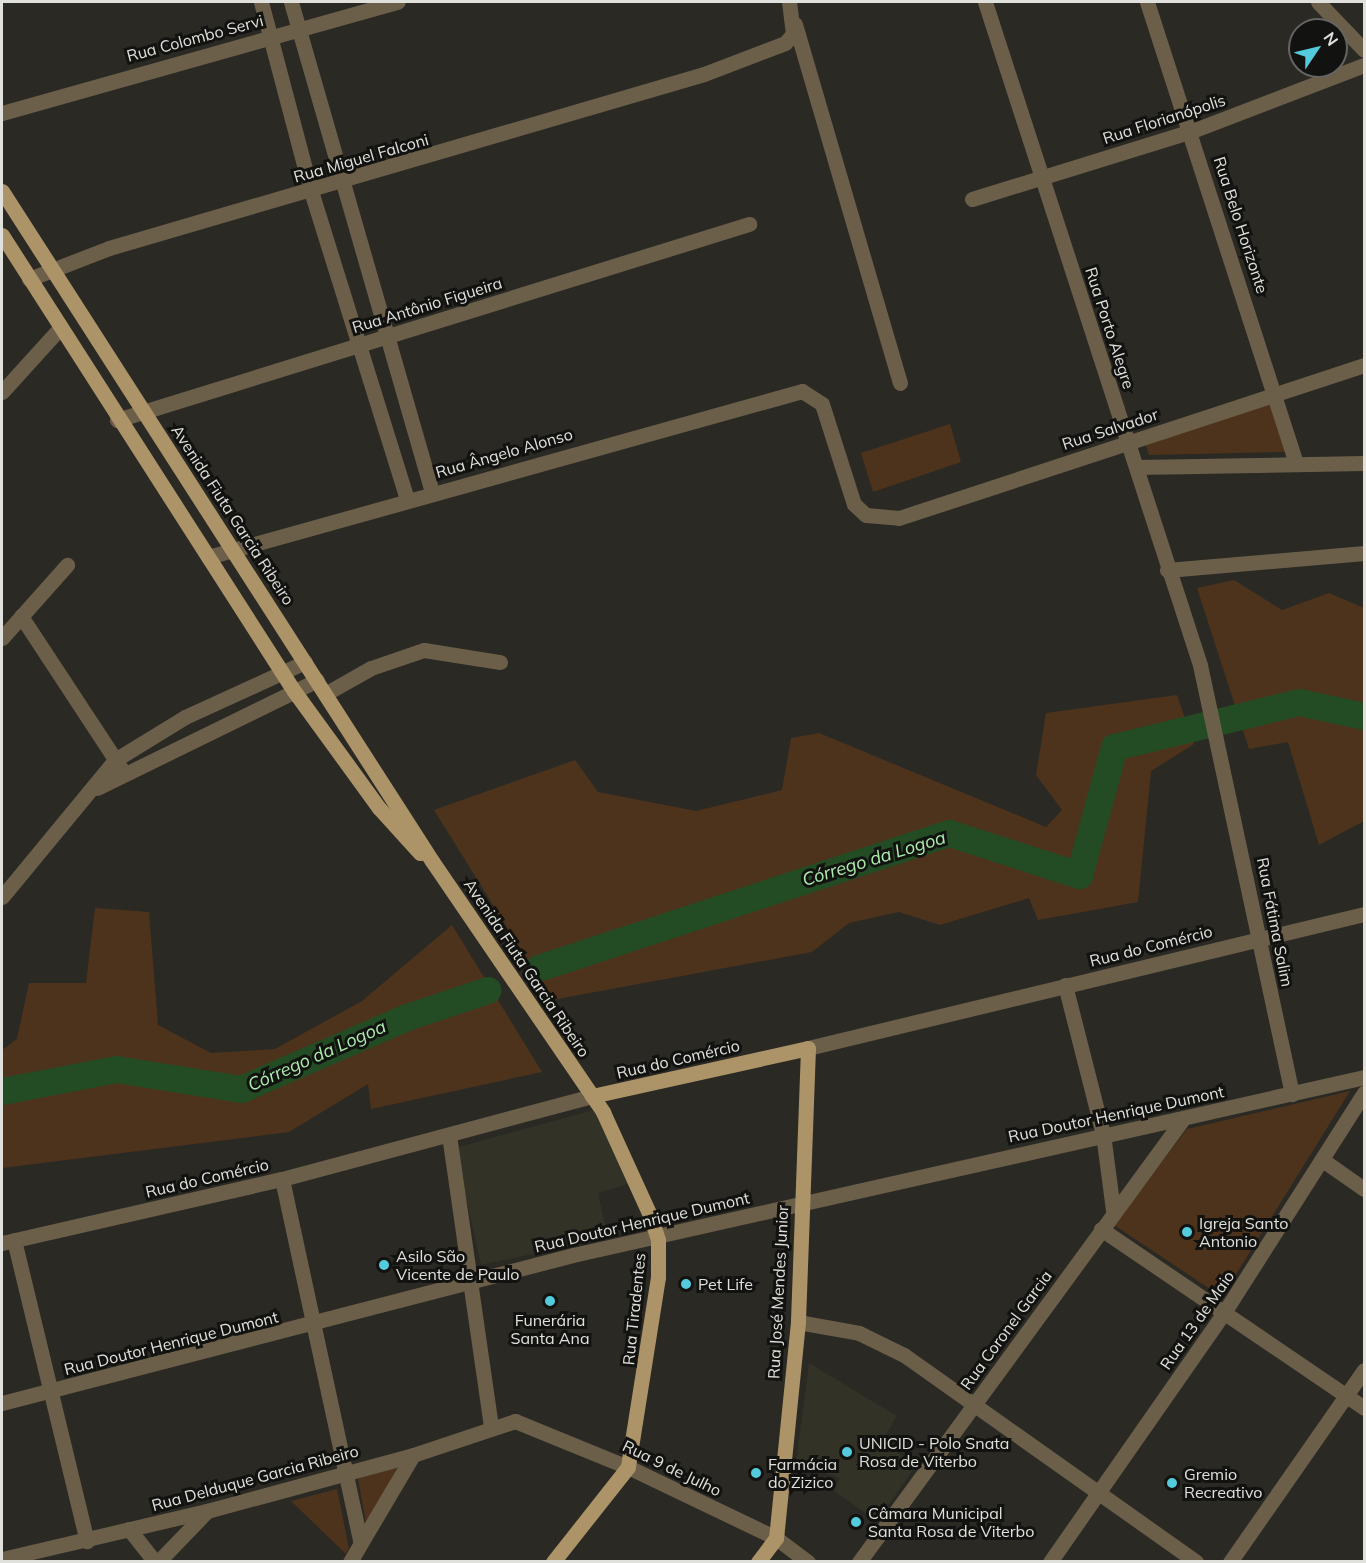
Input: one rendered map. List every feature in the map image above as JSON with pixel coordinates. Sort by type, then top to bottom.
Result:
[{"type":"main road","name":"Avenida Fiuta Garcia Ribeiro","points":[[2,191],[432,861],[592,1096]]},
{"type":"main road","name":"Avenida Fiuta Garcia Ribeiro","points":[[2,235],[117,420],[294,691],[397,830],[432,861]]},
{"type":"main road","points":[[325,735],[344,723]]},
{"type":"main road","name":"Rua do Comércio","points":[[592,1096],[807,1048]]},
{"type":"main road","name":"Rua José Mendes Junior","points":[[776,1538],[798,1322],[800,1202],[807,1048]]},
{"type":"main road","name":"Rua Tiradentes","points":[[592,1096],[615,1134],[658,1240],[645,1385],[628,1467]]},
{"type":"main road","points":[[553,1562],[628,1467]]},
{"type":"main road","points":[[758,1562],[776,1538]]},
{"type":"street","points":[[261,2],[272,36],[311,191],[407,499]]},
{"type":"street","points":[[291,2],[432,492]]},
{"type":"street","name":"Rua Colombo Servi","points":[[2,113],[398,2]]},
{"type":"street","points":[[789,2],[900,383]]},
{"type":"street","name":"Rua Porto Alegre","points":[[985,2],[1137,467],[1167,570],[1200,664]]},
{"type":"street","name":"Rua Belo Horizonte","points":[[1147,2],[1192,131],[1295,461]]},
{"type":"street","points":[[1318,2],[1365,50]]},
{"type":"street","name":"Rua Miguel Falconi","points":[[29,279],[50,269],[704,74],[785,42],[794,21]]},
{"type":"street","name":"Rua Florianópolis","points":[[972,199],[1192,131],[1365,65]]},
{"type":"street","name":"Rua Antônio Figueira","points":[[117,420],[143,408],[358,346],[748,224]]},
{"type":"street","points":[[2,392],[60,328]]},
{"type":"street","name":"Rua Salvador","points":[[866,515],[899,518],[1127,441],[1365,365]]},
{"type":"street","name":"Rua Ângelo Alonso","points":[[208,557],[767,398],[811,392],[826,415],[848,491],[866,515]]},
{"type":"street","points":[[1137,467],[1295,461],[1365,463]]},
{"type":"street","points":[[1167,570],[1365,553]]},
{"type":"street","points":[[2,639],[67,565]]},
{"type":"street","points":[[21,616],[126,775]]},
{"type":"street","points":[[325,694],[371,668],[424,650],[500,662]]},
{"type":"street","points":[[2,897],[97,788],[115,760],[185,717],[305,662]]},
{"type":"street","name":"Rua Fátima Salim","points":[[1200,664],[1223,756],[1292,1094]]},
{"type":"street","points":[[97,788],[317,680]]},
{"type":"street","name":"Rua do Comércio","points":[[807,1048],[1365,914]]},
{"type":"street","points":[[1065,986],[1103,1134],[1113,1210]]},
{"type":"street","name":"Rua Doutor Henrique Dumont","points":[[2,1403],[310,1327],[468,1282],[658,1240],[800,1202],[1365,1077]]},
{"type":"street","name":"Rua 13 de Maio","points":[[1050,1562],[1226,1311],[1324,1161],[1365,1093]]},
{"type":"street","name":"Rua do Comércio","points":[[8,1242],[282,1179],[592,1096]]},
{"type":"street","name":"Rua Coronel Garcia","points":[[859,1562],[1113,1210],[1183,1119]]},
{"type":"street","points":[[449,1135],[468,1282],[491,1426]]},
{"type":"street","points":[[1324,1161],[1365,1189]]},
{"type":"street","points":[[282,1179],[310,1327],[347,1472],[362,1543]]},
{"type":"street","points":[[1101,1229],[1226,1311],[1365,1408]]},
{"type":"street","points":[[8,1242],[51,1391],[87,1541]]},
{"type":"street","points":[[798,1322],[879,1341],[975,1404],[1196,1562]]},
{"type":"street","points":[[1230,1562],[1365,1370]]},
{"type":"street","name":"Rua 9 de Julho","points":[[514,1421],[628,1467],[776,1538],[808,1562]]},
{"type":"street","name":"Rua Delduque Garcia Ribeiro","points":[[2,1559],[87,1541],[207,1511],[413,1455],[491,1426],[514,1421]]},
{"type":"street","points":[[350,1562],[413,1455]]},
{"type":"street","points":[[129,1529],[156,1562],[207,1511]]},
{"type":"shaded area","points":[[1275,402],[1286,452],[1149,455],[1145,443]]},
{"type":"shaded area","points":[[950,424],[961,462],[873,492],[861,453]]},
{"type":"shaded area","points":[[1234,580],[1282,610],[1329,593],[1364,608],[1364,821],[1319,845],[1288,742],[1249,749],[1197,588]]},
{"type":"shaded area","points":[[1177,695],[1194,744],[1151,771],[1138,902],[1038,920],[1029,898],[940,925],[899,912],[849,923],[812,952],[552,1000],[434,810],[575,760],[598,792],[696,811],[782,790],[791,738],[819,733],[1046,827],[1062,810],[1036,775],[1046,713]]},
{"type":"shaded area","points":[[95,908],[149,912],[158,1025],[211,1053],[275,1049],[362,1001],[452,925],[542,1072],[371,1109],[368,1084],[289,1132],[2,1168],[2,1050],[17,1039],[29,983],[86,983]]},
{"type":"shaded area","points":[[1350,1091],[1222,1297],[1114,1225],[1187,1129]]},
{"type":"shaded area","points":[[598,1109],[628,1184],[598,1193],[608,1238],[481,1265],[455,1148]]},
{"type":"shaded area","name":"UNICID - Polo Snata Rosa de Viterbo","points":[[809,1363],[897,1416],[883,1440],[915,1467],[877,1521],[834,1491],[840,1478],[796,1463]]},
{"type":"shaded area","points":[[398,1466],[367,1528],[358,1479]]},
{"type":"shaded area","points":[[337,1489],[349,1548],[346,1554],[291,1501]]},
{"type":"waterway","name":"Córrego da Logoa","points":[[538,968],[949,833],[1079,875],[1114,747],[1299,702],[1364,716]]},
{"type":"waterway","name":"Córrego da Logoa","points":[[2,1091],[116,1069],[241,1089],[404,1018],[487,990]]},
{"type":"place","name":"Igreja Santo Antonio","points":[[1187,1232]]},
{"type":"place","name":"Asilo São Vicente de Paulo","points":[[384,1265]]},
{"type":"place","name":"Pet Life","points":[[686,1284]]},
{"type":"place","name":"Funerária Santa Ana","points":[[550,1301]]},
{"type":"place","name":"UNICID - Polo Snata Rosa de Viterbo","points":[[847,1452]]},
{"type":"place","name":"Farmácia do Zizico","points":[[756,1473]]},
{"type":"place","name":"Gremio Recreativo","points":[[1172,1483]]},
{"type":"place","name":"Câmara Municipal Santa Rosa de Viterbo","points":[[856,1522]]}]
